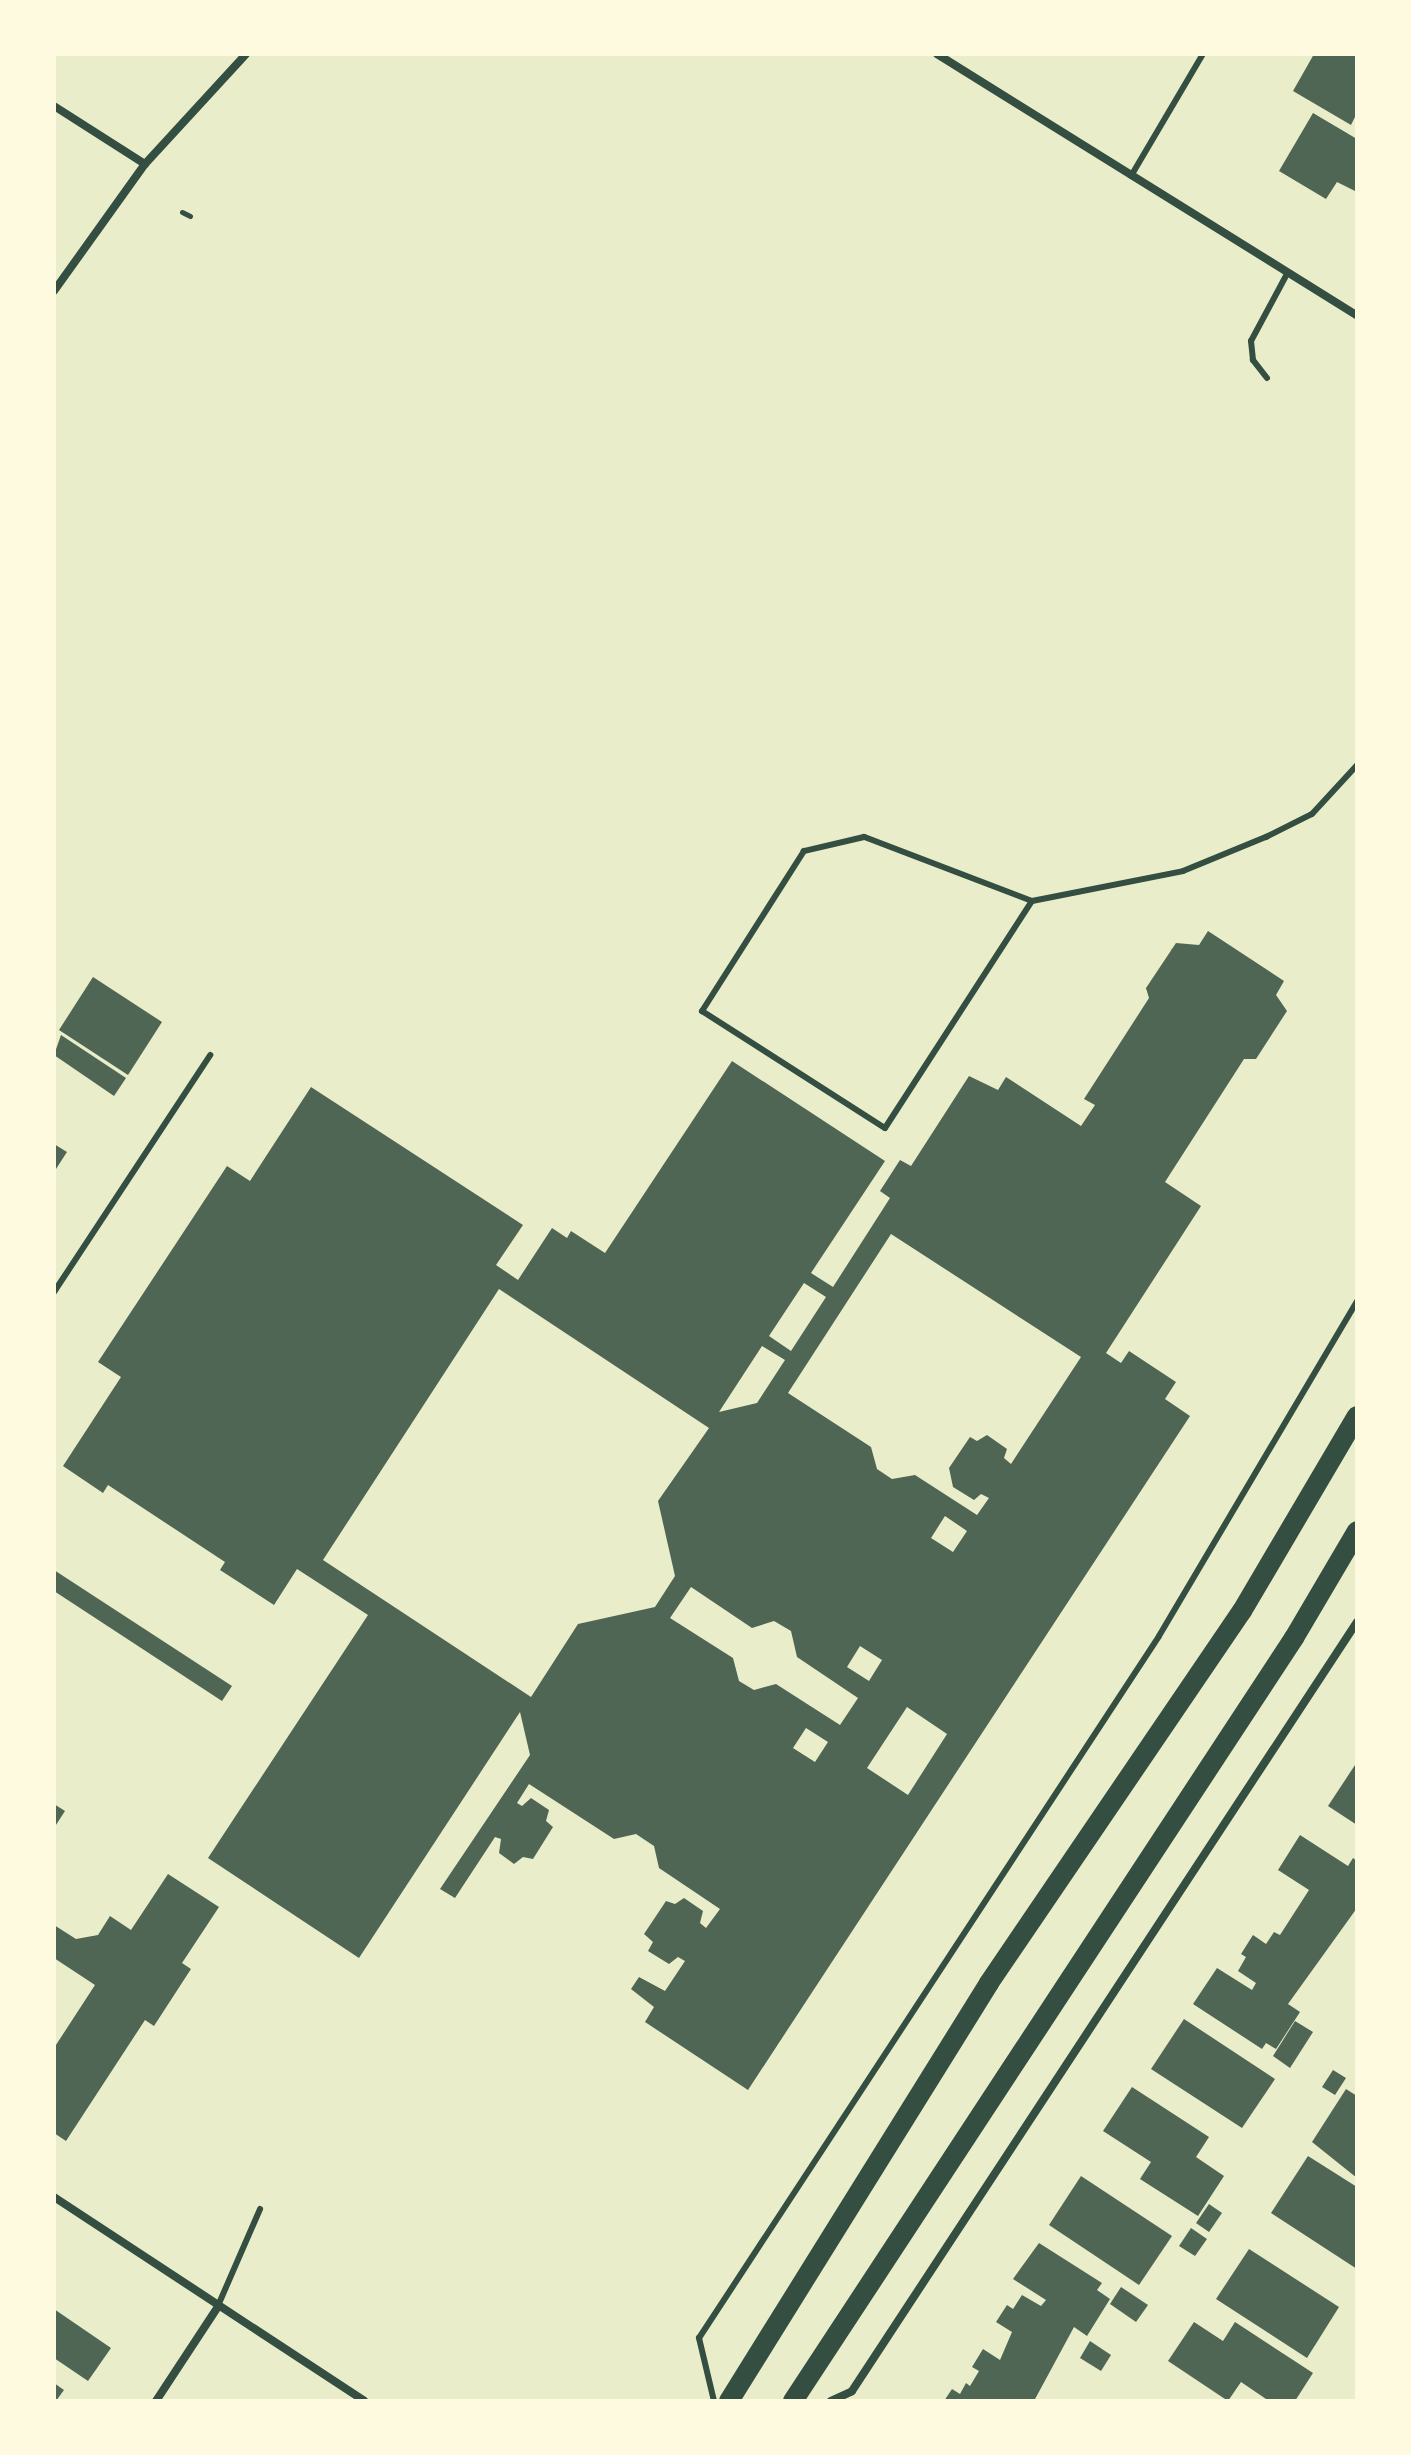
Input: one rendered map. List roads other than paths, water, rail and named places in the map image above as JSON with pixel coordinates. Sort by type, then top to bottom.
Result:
[{"type":"main road","points":[[729,2401],[989,1983],[1242,1611],[1357,1416]]},
{"type":"main road","points":[[793,2401],[1294,1638],[1357,1531]]},
{"type":"street","points":[[54,291],[145,164],[246,54]]},
{"type":"street","points":[[937,54],[1357,315]]},
{"type":"street","points":[[54,106],[145,164]]},
{"type":"street","points":[[831,2401],[852,2391],[1357,1622]]},
{"type":"street","points":[[54,2197],[217,2308],[364,2401]]},
{"type":"street","points":[[156,2401],[217,2308]]},
{"type":"lane","points":[[1131,176],[1203,54]]},
{"type":"lane","points":[[1267,378],[1253,360],[1251,341],[1288,272]]},
{"type":"lane","points":[[1032,901],[885,1128],[702,1011],[804,851],[864,837],[1032,901],[1183,871],[1266,837],[1312,814],[1357,765]]},
{"type":"lane","points":[[54,1292],[210,1055]]},
{"type":"lane","points":[[714,2401],[699,2338],[1159,1636],[1357,1301]]},
{"type":"lane","points":[[217,2308],[260,2209]]}]
